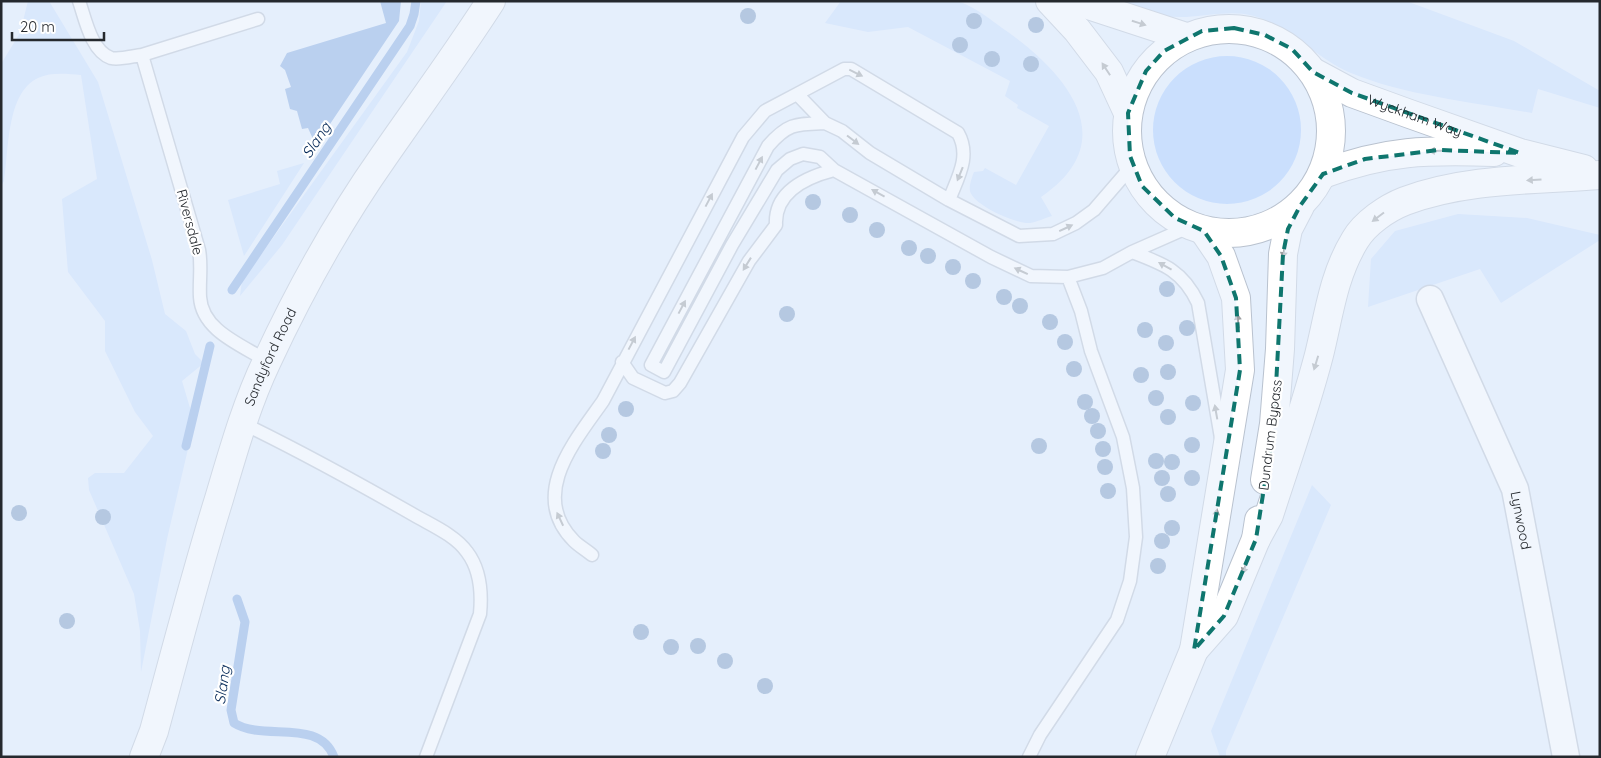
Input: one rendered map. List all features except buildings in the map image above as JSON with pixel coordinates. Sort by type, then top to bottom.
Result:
[{"type":"main road","name":"Sandyford Road","points":[[144,757],[154,731],[204,549],[242,423],[267,361],[303,288],[336,231],[384,157],[435,86],[491,1]]},
{"type":"main road","points":[[1050,1],[1077,30],[1109,72],[1128,113]]},
{"type":"main road","points":[[1076,1],[1186,37]]},
{"type":"main road","points":[[1234,28],[1265,34],[1292,49],[1314,72],[1328,102],[1332,133],[1328,161],[1323,174],[1300,206],[1280,220],[1242,233],[1197,228],[1175,218],[1155,202],[1142,186],[1132,166],[1126,134],[1128,113],[1136,87],[1146,71],[1164,51],[1186,37],[1202,31],[1234,28]]},
{"type":"main road","name":"Wyckham Way","points":[[1314,72],[1352,93],[1520,153],[1600,174]]},
{"type":"main road","name":"Wyckham Way","points":[[1323,174],[1365,159],[1397,153],[1439,150],[1520,153]]},
{"type":"main road","points":[[1256,539],[1269,515],[1287,459],[1318,356],[1332,294],[1341,265],[1356,238],[1377,217],[1404,201],[1438,191],[1475,184],[1600,174]]},
{"type":"main road","name":"Dundrum Bypass","points":[[1194,650],[1224,616],[1256,539],[1274,424],[1280,349],[1282,254],[1288,229],[1300,206]]},
{"type":"main road","name":"Dundrum Bypass","points":[[1150,757],[1194,650],[1240,370],[1236,298],[1221,256],[1197,228]]},
{"type":"street","name":"Lynwood","points":[[1430,299],[1515,489],[1566,757]]},
{"type":"lane","points":[[79,1],[93,39],[101,51],[111,58],[142,55],[258,19]]},
{"type":"lane","name":"Riversdale","points":[[142,55],[199,250],[202,264],[200,298],[204,311],[214,328],[267,361]]},
{"type":"lane","points":[[592,555],[573,541],[563,526],[555,508],[554,488],[558,473],[580,433],[603,402],[622,362],[743,137],[766,111],[844,69],[851,70],[958,133],[965,150],[964,162],[949,200]]},
{"type":"lane","points":[[797,94],[825,122],[842,131],[870,153],[949,200],[1019,236],[1053,234],[1076,223],[1094,210],[1132,166]]},
{"type":"lane","points":[[825,122],[794,124],[785,129],[768,146],[651,365],[664,372],[732,245],[777,170],[790,159],[803,154],[820,157],[834,170],[991,257],[1030,276],[1068,277],[1103,268],[1132,252],[1197,228]]},
{"type":"lane","points":[[622,362],[633,378],[665,393],[673,391],[680,383],[748,261],[776,225],[776,216],[782,201],[796,184],[811,176],[834,170]]},
{"type":"lane","points":[[1132,252],[1160,262],[1179,274],[1191,287],[1198,302],[1224,460]]},
{"type":"lane","points":[[1029,757],[1040,734],[1117,620],[1130,580],[1136,537],[1133,488],[1123,436],[1091,351],[1081,311],[1068,277]]},
{"type":"lane","points":[[242,423],[385,498],[447,535],[468,552],[480,583],[482,598],[480,614],[426,757]]},
{"type":"highlighted area","points":[[1234,28],[1265,35],[1292,49],[1313,72],[1352,93],[1520,153],[1439,150],[1365,159],[1323,174],[1300,206],[1288,229],[1283,254],[1274,424],[1256,539],[1224,616],[1194,650],[1240,370],[1236,298],[1221,256],[1204,231],[1175,218],[1142,186],[1130,156],[1128,113],[1146,71],[1164,51],[1202,31]]},
{"type":"shaded area","points":[[28,1],[49,1],[98,82],[152,260],[165,314],[186,331],[195,354],[204,363],[182,381],[190,408],[191,436],[167,539],[141,672],[140,631],[134,594],[89,490],[88,478],[95,473],[124,473],[153,436],[135,412],[105,351],[105,321],[68,272],[62,199],[97,179],[81,75],[59,74],[38,78],[20,96],[14,109],[4,181],[1,186],[1,64],[20,33]]},
{"type":"shaded area","points":[[421,1],[447,1],[282,245],[240,296],[242,281],[407,52],[419,21]]},
{"type":"shaded area","points":[[841,1],[956,1],[963,3],[1008,32],[1050,68],[1066,88],[1078,110],[1082,132],[1079,154],[1066,176],[1041,197],[1052,216],[1030,223],[1015,220],[987,208],[970,191],[974,172],[983,171],[985,168],[1016,185],[1049,126],[1017,108],[1018,105],[1005,96],[1010,81],[908,27],[868,32],[825,23]]},
{"type":"shaded area","points":[[1113,1],[1406,1],[1514,41],[1600,91],[1600,108],[1538,89],[1532,113],[1417,93],[1371,81],[1338,67],[1291,34],[1254,16],[1228,13],[1176,17],[1149,12]]},
{"type":"shaded area","points":[[1227,56],[1242,57],[1255,61],[1280,77],[1296,102],[1300,115],[1300,145],[1296,158],[1280,183],[1255,199],[1242,203],[1227,204],[1212,203],[1199,199],[1174,183],[1158,158],[1154,145],[1153,130],[1154,115],[1158,102],[1174,77],[1199,61],[1212,57]]},
{"type":"shaded area","points":[[304,163],[244,256],[228,200],[280,184],[277,171]]},
{"type":"shaded area","points":[[1458,214],[1527,218],[1600,235],[1600,240],[1501,303],[1480,269],[1368,307],[1371,259],[1395,231]]},
{"type":"shaded area","points":[[1312,485],[1331,505],[1226,751],[1226,757],[1220,757],[1211,731]]},
{"type":"water","points":[[380,1],[401,1],[399,21],[322,136],[313,139],[308,128],[302,129],[297,111],[290,109],[285,89],[291,87],[285,70],[280,66],[287,53],[386,23]]},
{"type":"waterway","name":"Slang","points":[[232,290],[410,26],[416,1]]},
{"type":"waterway","name":"Slang","points":[[186,446],[210,346]]},
{"type":"waterway","name":"Slang","points":[[237,599],[245,622],[231,710],[234,723],[260,731],[290,732],[316,737],[327,745],[334,757]]}]
